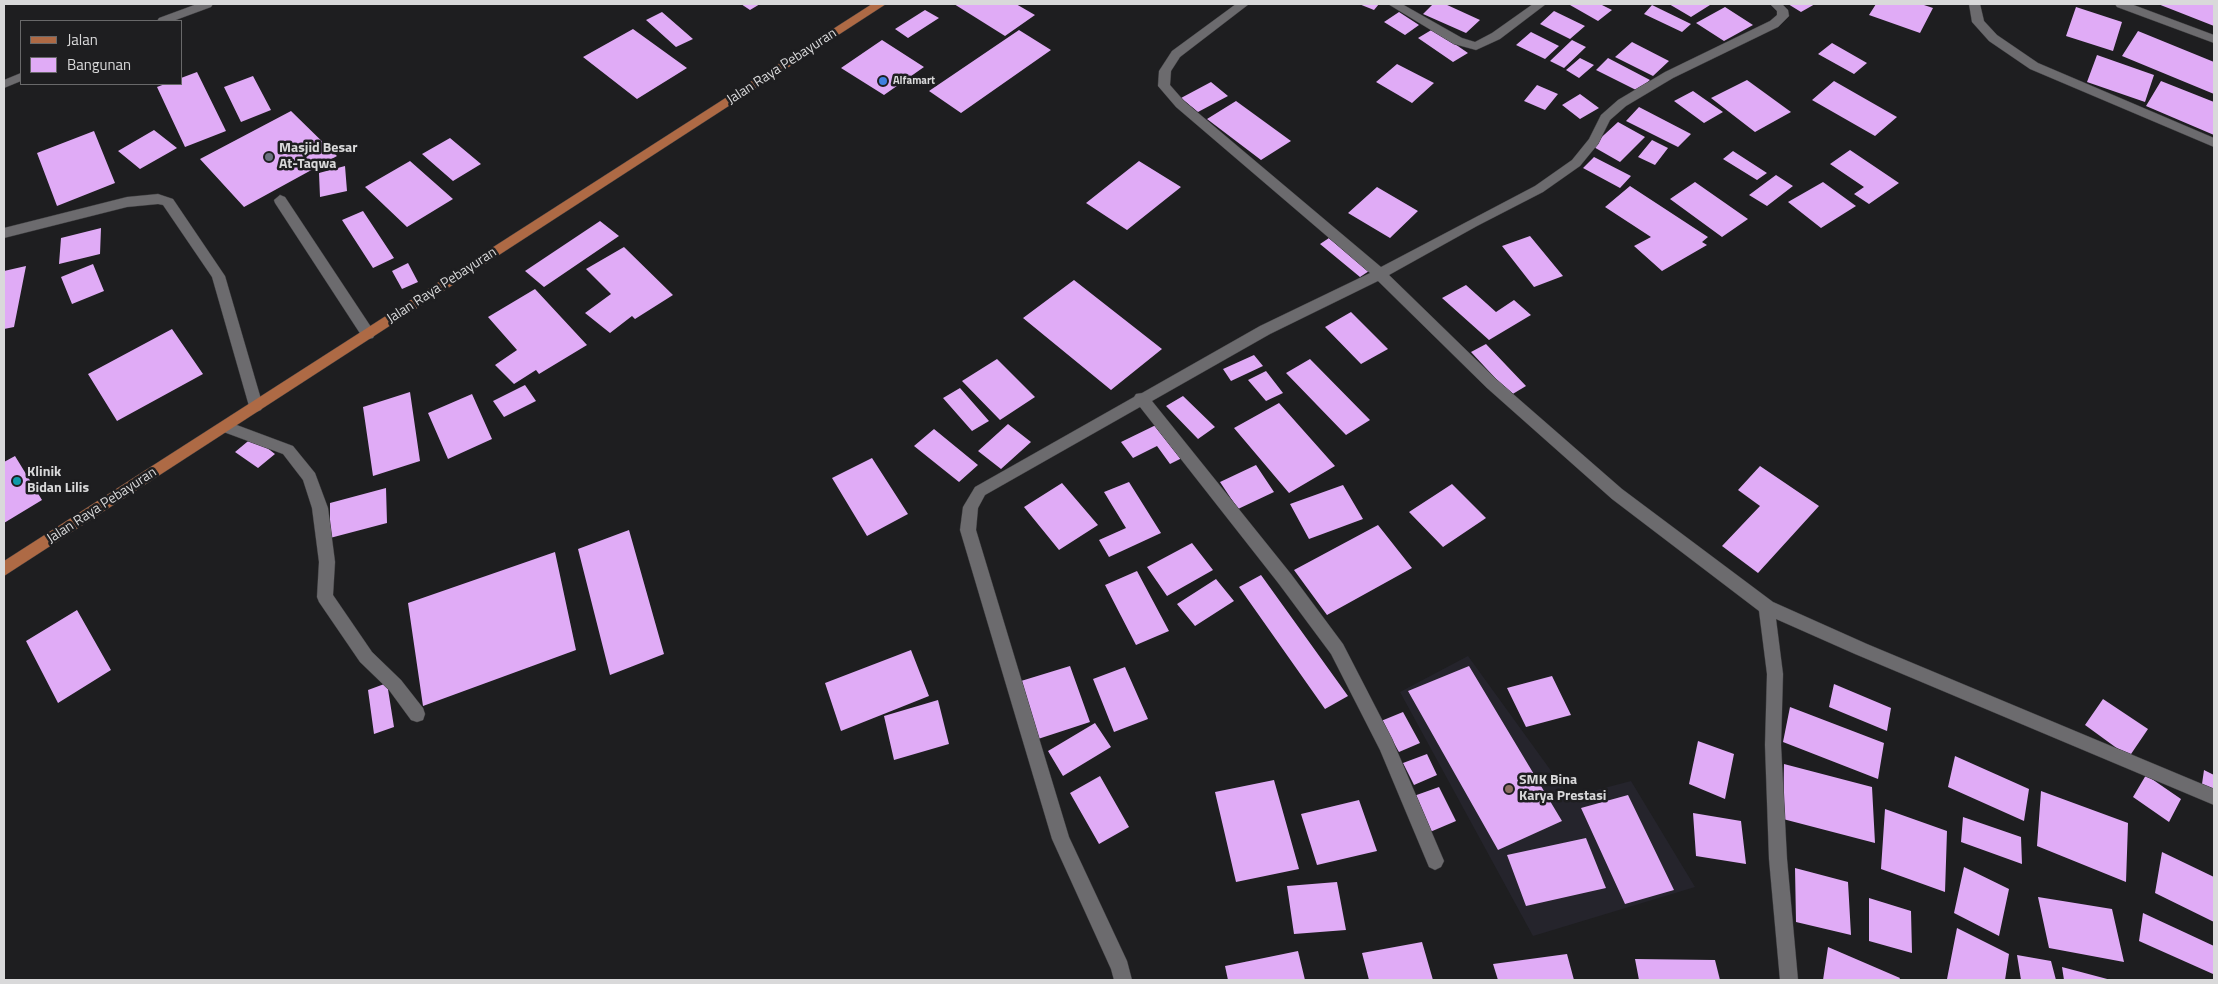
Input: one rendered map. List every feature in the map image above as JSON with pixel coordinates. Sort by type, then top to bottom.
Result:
[{"type":"main road","name":"Jalan Raya Pebayuran","points":[[4,568],[226,427],[880,4]]},
{"type":"street","points":[[166,20],[207,4]]},
{"type":"street","points":[[1243,4],[1176,54],[1165,71],[1164,86],[1180,104],[1380,274],[1492,384],[1617,494],[1767,607],[1861,649],[2214,797]]},
{"type":"street","points":[[1394,4],[1458,41],[1476,46],[1496,36],[1540,4]]},
{"type":"street","points":[[1124,980],[1061,840],[968,530],[971,506],[980,491],[1141,398],[1265,330],[1380,274],[1472,223],[1539,190],[1576,163],[1594,141],[1605,118],[1622,103],[1669,75],[1774,24],[1783,16],[1782,10],[1775,4]]},
{"type":"street","points":[[1974,4],[1978,22],[1988,33],[2034,66],[2214,143]]},
{"type":"street","points":[[2121,4],[2214,39]]},
{"type":"street","points":[[4,84],[20,77]]},
{"type":"street","points":[[4,233],[127,202],[158,199],[168,202],[218,276],[256,406]]},
{"type":"street","points":[[280,200],[368,334]]},
{"type":"street","points":[[1141,398],[1285,579],[1337,649],[1386,745],[1435,861]]},
{"type":"street","points":[[226,427],[288,450],[310,477],[320,508],[327,562],[325,597],[366,657],[395,685],[417,714]]},
{"type":"street","points":[[1767,607],[1775,674],[1773,745],[1778,859],[1790,980]]},
{"type":"shaded area","name":"SMK Bina Karya Prestasi","points":[[1468,656],[1570,797],[1631,781],[1695,887],[1533,936],[1400,692]]},
{"type":"building","points":[[741,4],[760,4],[750,10]]},
{"type":"building","points":[[954,4],[1016,4],[1035,15],[1005,36]]},
{"type":"building","points":[[1359,4],[1379,4],[1374,10]]},
{"type":"building","points":[[1433,4],[1445,4],[1480,20],[1466,33],[1423,14]]},
{"type":"building","points":[[1571,4],[1600,4],[1612,10],[1598,21]]},
{"type":"building","points":[[1669,4],[1707,4],[1710,5],[1691,17]]},
{"type":"building","points":[[1788,4],[1815,4],[1801,12]]},
{"type":"building","points":[[1876,4],[1921,4],[1933,8],[1920,33],[1869,15]]},
{"type":"building","points":[[2158,4],[2214,4],[2214,26]]},
{"type":"building","points":[[1652,5],[1691,24],[1682,32],[1644,14]]},
{"type":"building","points":[[1725,7],[1753,25],[1724,41],[1696,23]]},
{"type":"building","points":[[2076,7],[2122,22],[2113,51],[2066,36]]},
{"type":"building","points":[[925,10],[939,18],[908,38],[895,29]]},
{"type":"building","points":[[1554,11],[1585,26],[1570,39],[1540,24]]},
{"type":"building","points":[[662,12],[693,39],[676,47],[646,20]]},
{"type":"building","points":[[1399,12],[1419,25],[1405,35],[1384,22]]},
{"type":"building","points":[[633,29],[687,68],[637,99],[583,57]]},
{"type":"building","points":[[1433,29],[1468,53],[1453,62],[1418,38]]},
{"type":"building","points":[[1019,30],[1051,50],[961,113],[929,91]]},
{"type":"building","points":[[2138,31],[2214,62],[2214,94],[2122,56]]},
{"type":"building","points":[[1531,32],[1559,46],[1545,59],[1516,45]]},
{"type":"building","name":"Alfamart","points":[[882,40],[924,67],[884,95],[841,68]]},
{"type":"building","points":[[1572,40],[1586,47],[1564,68],[1550,61]]},
{"type":"building","points":[[1632,42],[1669,61],[1653,76],[1615,57]]},
{"type":"building","points":[[1832,43],[1867,63],[1854,74],[1818,54]]},
{"type":"building","points":[[2097,55],[2154,75],[2145,102],[2087,82]]},
{"type":"building","points":[[1580,58],[1594,65],[1579,78],[1566,70]]},
{"type":"building","points":[[1608,58],[1650,80],[1638,91],[1596,70]]},
{"type":"building","points":[[1397,64],[1434,83],[1412,103],[1376,82]]},
{"type":"building","points":[[197,72],[226,131],[185,147],[157,87],[162,85],[182,85],[182,78]]},
{"type":"building","points":[[253,76],[271,110],[241,122],[224,87]]},
{"type":"building","points":[[1747,80],[1791,112],[1755,132],[1711,98]]},
{"type":"building","points":[[1834,81],[1897,117],[1875,136],[1812,100]]},
{"type":"building","points":[[2161,81],[2214,102],[2214,135],[2146,106]]},
{"type":"building","points":[[1211,82],[1228,96],[1198,112],[1181,98]]},
{"type":"building","points":[[1537,85],[1558,94],[1545,110],[1524,101]]},
{"type":"building","points":[[1693,91],[1723,112],[1704,123],[1674,101]]},
{"type":"building","points":[[1580,94],[1599,108],[1580,119],[1562,105]]},
{"type":"building","points":[[1236,101],[1291,141],[1261,160],[1207,119]]},
{"type":"building","points":[[1639,107],[1691,134],[1678,147],[1626,121]]},
{"type":"building","name":"Masjid Besar At-Taqwa","points":[[291,111],[337,156],[244,207],[200,159]]},
{"type":"building","points":[[1618,122],[1645,137],[1620,162],[1592,146]]},
{"type":"building","points":[[154,130],[177,148],[140,169],[118,151]]},
{"type":"building","points":[[94,131],[115,183],[57,206],[37,153]]},
{"type":"building","points":[[450,138],[481,164],[453,181],[422,154]]},
{"type":"building","points":[[1652,140],[1668,148],[1655,165],[1638,157]]},
{"type":"building","points":[[1850,150],[1899,183],[1869,204],[1854,194],[1864,187],[1830,164]]},
{"type":"building","points":[[1733,151],[1767,173],[1757,180],[1723,159]]},
{"type":"building","points":[[1594,157],[1631,176],[1620,188],[1583,168]]},
{"type":"building","points":[[410,161],[453,199],[407,227],[365,187]]},
{"type":"building","points":[[1139,161],[1181,187],[1127,230],[1086,203]]},
{"type":"building","points":[[345,166],[347,191],[320,197],[319,173]]},
{"type":"building","points":[[1776,175],[1793,186],[1767,206],[1749,195]]},
{"type":"building","points":[[1695,182],[1748,219],[1722,237],[1670,199]]},
{"type":"building","points":[[1823,182],[1856,206],[1821,228],[1788,202]]},
{"type":"building","points":[[1630,186],[1708,237],[1702,242],[1707,245],[1662,271],[1634,246],[1651,237],[1605,207]]},
{"type":"building","points":[[1377,187],[1418,211],[1390,238],[1348,213]]},
{"type":"building","points":[[363,211],[394,258],[373,268],[342,220]]},
{"type":"building","points":[[600,221],[619,236],[544,287],[525,271]]},
{"type":"building","points":[[101,228],[100,254],[59,264],[61,238]]},
{"type":"building","points":[[1530,236],[1563,276],[1534,287],[1502,246]]},
{"type":"building","points":[[1329,238],[1369,271],[1360,277],[1320,244]]},
{"type":"building","points":[[624,247],[673,295],[635,319],[632,316],[610,333],[585,313],[611,294],[586,269]]},
{"type":"building","points":[[408,263],[418,282],[402,289],[392,271]]},
{"type":"building","points":[[93,264],[104,291],[72,304],[61,277]]},
{"type":"building","points":[[26,266],[14,327],[4,329],[4,271]]},
{"type":"building","points":[[1074,280],[1162,349],[1111,390],[1023,318]]},
{"type":"building","points":[[1466,285],[1496,312],[1514,300],[1531,315],[1489,340],[1442,298]]},
{"type":"building","points":[[535,289],[587,345],[539,374],[536,370],[514,384],[495,365],[517,350],[488,317]]},
{"type":"building","points":[[1351,312],[1388,349],[1361,364],[1325,327]]},
{"type":"building","points":[[172,329],[203,374],[117,421],[88,374]]},
{"type":"building","points":[[1486,344],[1526,386],[1511,395],[1471,352]]},
{"type":"building","points":[[1254,355],[1263,366],[1231,381],[1223,369]]},
{"type":"building","points":[[997,359],[1035,397],[1000,420],[962,381]]},
{"type":"building","points":[[1310,359],[1370,420],[1346,435],[1286,373]]},
{"type":"building","points":[[1266,371],[1283,393],[1266,401],[1248,380]]},
{"type":"building","points":[[525,385],[536,401],[504,417],[493,401]]},
{"type":"building","points":[[960,388],[989,421],[972,431],[943,398]]},
{"type":"building","points":[[410,392],[420,461],[373,476],[363,407]]},
{"type":"building","points":[[472,394],[492,439],[448,459],[428,413]]},
{"type":"building","points":[[1183,396],[1215,427],[1198,439],[1166,406]]},
{"type":"building","points":[[1279,403],[1335,466],[1289,493],[1234,428]]},
{"type":"building","points":[[1008,424],[1031,442],[1001,469],[978,451]]},
{"type":"building","points":[[1158,424],[1182,458],[1170,464],[1157,446],[1133,458],[1121,442]]},
{"type":"building","points":[[934,429],[978,465],[959,482],[914,446]]},
{"type":"building","points":[[253,437],[275,454],[258,468],[235,452]]},
{"type":"building","name":"Klinik Bidan Lilis","points":[[15,456],[42,500],[4,523],[4,462]]},
{"type":"building","points":[[872,458],[908,514],[867,536],[832,478]]},
{"type":"building","points":[[1256,465],[1274,492],[1238,509],[1220,482]]},
{"type":"building","points":[[1760,466],[1819,506],[1758,573],[1722,546],[1760,506],[1738,490]]},
{"type":"building","points":[[1129,482],[1161,533],[1109,557],[1099,540],[1126,528],[1104,492]]},
{"type":"building","points":[[1062,483],[1098,525],[1059,550],[1024,507]]},
{"type":"building","points":[[1452,484],[1486,518],[1443,547],[1409,512]]},
{"type":"building","points":[[1343,485],[1363,519],[1309,539],[1290,504]]},
{"type":"building","points":[[386,488],[387,523],[330,538],[330,503]]},
{"type":"building","points":[[1378,525],[1412,568],[1327,615],[1294,570]]},
{"type":"building","points":[[629,530],[664,654],[610,675],[578,549]]},
{"type":"building","points":[[1192,543],[1213,570],[1167,596],[1147,567]]},
{"type":"building","points":[[555,552],[576,650],[423,706],[408,603]]},
{"type":"building","points":[[1137,571],[1169,631],[1136,645],[1105,585]]},
{"type":"building","points":[[1261,575],[1348,696],[1325,709],[1239,587]]},
{"type":"building","points":[[1216,579],[1234,601],[1195,626],[1177,604]]},
{"type":"building","points":[[77,610],[111,670],[58,703],[26,641]]},
{"type":"building","points":[[911,650],[929,696],[841,731],[825,683]]},
{"type":"building","points":[[1070,666],[1090,722],[1038,739],[1021,681]]},
{"type":"building","points":[[1469,666],[1562,821],[1498,850],[1408,691]]},
{"type":"building","points":[[1125,667],[1148,719],[1114,732],[1093,679]]},
{"type":"building","points":[[1552,676],[1571,715],[1526,727],[1507,688]]},
{"type":"building","points":[[387,683],[394,727],[374,734],[368,690]]},
{"type":"building","points":[[1834,684],[1891,708],[1887,731],[1829,707]]},
{"type":"building","points":[[2103,699],[2148,729],[2129,757],[2085,725]]},
{"type":"building","points":[[938,700],[949,744],[894,760],[884,716]]},
{"type":"building","points":[[1790,707],[1884,743],[1878,779],[1783,742]]},
{"type":"building","points":[[1403,712],[1420,743],[1399,752],[1381,721]]},
{"type":"building","points":[[1095,723],[1111,747],[1063,776],[1048,751]]},
{"type":"building","points":[[1698,741],[1734,754],[1725,799],[1689,784]]},
{"type":"building","points":[[1427,754],[1437,775],[1414,785],[1403,763]]},
{"type":"building","points":[[1955,756],[2029,789],[2024,821],[1948,787]]},
{"type":"building","points":[[1784,764],[1872,787],[1875,843],[1783,819]]},
{"type":"building","points":[[2204,770],[2214,775],[2214,790],[2202,784]]},
{"type":"building","points":[[2146,775],[2181,799],[2169,822],[2133,797]]},
{"type":"building","points":[[1100,776],[1129,827],[1099,844],[1070,793]]},
{"type":"building","points":[[1274,780],[1299,869],[1236,882],[1215,792]]},
{"type":"building","points":[[1439,787],[1456,821],[1430,832],[1411,797]]},
{"type":"building","points":[[2041,791],[2128,823],[2126,882],[2037,846]]},
{"type":"building","points":[[1628,795],[1674,890],[1625,904],[1581,808]]},
{"type":"building","points":[[1359,800],[1377,851],[1317,865],[1301,814]]},
{"type":"building","points":[[1885,809],[1947,831],[1945,892],[1881,869]]},
{"type":"building","points":[[1693,813],[1741,821],[1746,864],[1696,856]]},
{"type":"building","points":[[1963,817],[2021,837],[2022,864],[1961,842]]},
{"type":"building","points":[[1586,838],[1606,888],[1526,906],[1507,855]]},
{"type":"building","points":[[2162,852],[2214,877],[2214,922],[2155,893]]},
{"type":"building","points":[[1964,867],[2009,889],[1999,936],[1954,913]]},
{"type":"building","points":[[1795,868],[1848,882],[1851,935],[1796,922]]},
{"type":"building","points":[[1337,882],[1346,930],[1294,934],[1287,886]]},
{"type":"building","points":[[2038,897],[2112,909],[2124,962],[2049,948]]},
{"type":"building","points":[[1869,898],[1911,911],[1912,953],[1869,941]]},
{"type":"building","points":[[2143,913],[2214,946],[2213,974],[2139,941]]},
{"type":"building","points":[[1957,928],[2009,954],[2005,980],[1947,979]]},
{"type":"building","points":[[1422,942],[1433,980],[1369,980],[1362,953]]},
{"type":"building","points":[[1828,947],[1900,978],[1899,980],[1823,980]]},
{"type":"building","points":[[1298,951],[1305,980],[1228,980],[1225,966]]},
{"type":"building","points":[[1567,954],[1574,980],[1498,980],[1493,964]]},
{"type":"building","points":[[2017,955],[2051,961],[2056,980],[2021,980]]},
{"type":"building","points":[[1635,959],[1715,960],[1720,980],[1639,980]]},
{"type":"building","points":[[2062,967],[2111,980],[2064,980]]},
{"type":"place","name":"Alfamart","points":[[883,81]]},
{"type":"place","name":"Masjid Besar At-Taqwa","points":[[269,157]]},
{"type":"place","name":"Klinik Bidan Lilis","points":[[17,481]]},
{"type":"place","name":"SMK Bina Karya Prestasi","points":[[1509,789]]}]
